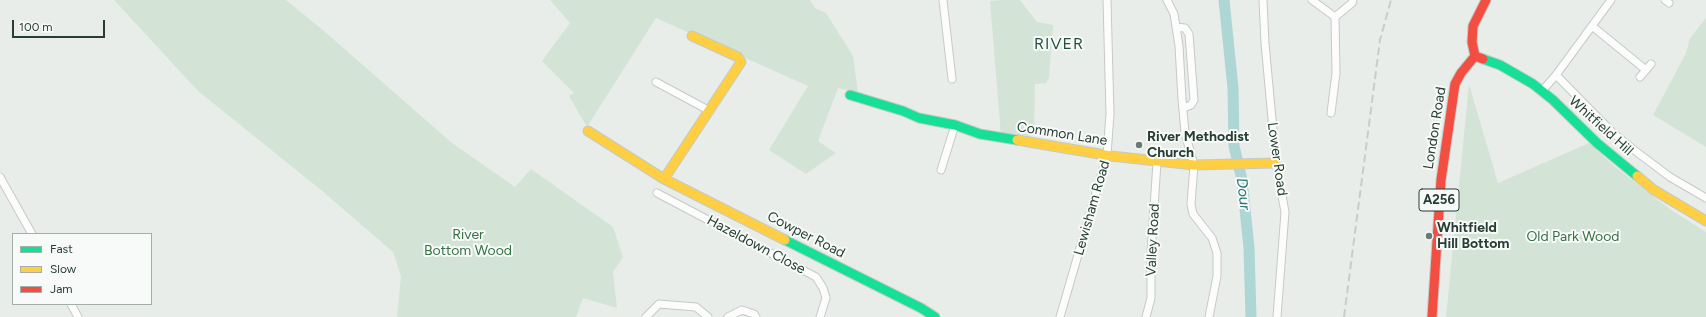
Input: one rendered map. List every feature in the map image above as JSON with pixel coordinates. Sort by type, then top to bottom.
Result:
[{"type":"street","points":[[943,0],[952,79]]},
{"type":"street","name":"Lewisham Road","points":[[1060,317],[1107,155],[1110,114],[1107,0]]},
{"type":"street","points":[[1167,0],[1174,14],[1179,46],[1185,133],[1194,165],[1191,204],[1193,214],[1212,238],[1217,253],[1217,276],[1208,317]]},
{"type":"street","name":"Lower Road","points":[[1263,0],[1265,43],[1276,163],[1285,212],[1277,317]]},
{"type":"street","points":[[1312,0],[1335,17]]},
{"type":"street","points":[[1335,17],[1352,3],[1353,0]]},
{"type":"street","points":[[1475,56],[1472,42],[1473,26],[1486,0]]},
{"type":"street","points":[[1542,91],[1556,75],[1611,0]]},
{"type":"street","points":[[1331,113],[1336,73],[1335,17]]},
{"type":"street","points":[[1592,26],[1646,70]]},
{"type":"street","points":[[1176,27],[1185,28],[1189,34],[1194,100],[1191,105],[1183,108]]},
{"type":"street","points":[[664,179],[741,62],[738,57],[692,36]]},
{"type":"street","name":"Whitfield Hill","points":[[1475,56],[1518,75],[1542,91],[1597,143],[1654,190],[1706,221]]},
{"type":"street","name":"London Road","points":[[1432,317],[1441,180],[1455,84],[1461,73],[1475,56]]},
{"type":"street","points":[[1640,77],[1650,64]]},
{"type":"street","name":"Whitfield Hill","points":[[1556,75],[1612,132],[1670,177],[1706,198]]},
{"type":"street","points":[[656,82],[710,111]]},
{"type":"street","name":"Common Lane","points":[[850,95],[903,111],[919,118],[955,125],[980,134],[1107,155],[1194,165],[1276,163]]},
{"type":"street","points":[[941,170],[955,125]]},
{"type":"street","name":"Cowper Road","points":[[588,131],[664,179],[920,308],[935,317]]},
{"type":"street","name":"Valley Road","points":[[1146,317],[1151,298],[1150,253],[1158,162]]},
{"type":"street","points":[[0,176],[31,233]]},
{"type":"street","name":"Hazeldown Close","points":[[657,193],[816,277],[823,288],[826,298],[820,317]]},
{"type":"street","points":[[646,317],[659,304],[696,307],[708,317]]},
{"type":"street","points":[[72,305],[78,317]]},
{"type":"street","points":[[728,317],[742,310],[754,314],[756,317]]},
{"type":"green space","name":"River Bottom Wood","points":[[114,0],[286,0],[324,31],[452,143],[515,187],[531,169],[613,227],[623,257],[613,272],[617,308],[583,298],[576,317],[397,317],[401,276],[393,252],[321,190],[198,91]]},
{"type":"green space","points":[[550,0],[810,0],[815,8],[826,13],[853,56],[858,93],[838,88],[818,141],[836,153],[806,174],[769,150],[808,86],[656,18],[587,127],[569,96],[574,93],[542,61],[570,23]]},
{"type":"green space","points":[[1020,0],[1037,22],[1053,25],[1049,78],[1046,83],[1035,84],[1034,133],[1031,133],[1031,138],[1001,136],[990,1]]},
{"type":"green space","points":[[1706,18],[1706,147],[1653,115],[1686,53],[1690,38]]},
{"type":"green space","name":"Old Park Wood","points":[[1469,84],[1498,183],[1589,143],[1614,166],[1671,210],[1706,232],[1706,317],[1446,317]]},
{"type":"waterway","name":"Dour","points":[[1224,0],[1233,88],[1234,146],[1242,180],[1249,248],[1251,317]]},
{"type":"railway","points":[[1344,317],[1380,40],[1391,0]]},
{"type":"traffic: fast","points":[[1483,59],[1500,65],[1533,84],[1553,100],[1597,143],[1637,176]]},
{"type":"traffic: fast","points":[[850,95],[903,111],[919,118],[955,125],[980,134],[1017,140]]},
{"type":"traffic: fast","points":[[785,240],[921,308],[935,317]]},
{"type":"traffic: slow","points":[[664,179],[741,62],[738,57],[692,36]]},
{"type":"traffic: slow","points":[[588,131],[664,179],[785,240]]},
{"type":"traffic: slow","points":[[1017,140],[1111,156],[1194,165],[1276,163]]},
{"type":"traffic: slow","points":[[1637,176],[1654,190],[1706,221]]},
{"type":"traffic: jam","points":[[1475,56],[1472,42],[1473,26],[1486,0]]},
{"type":"traffic: jam","points":[[1432,317],[1441,180],[1455,84],[1461,73],[1475,56],[1483,59]]},
{"type":"place","name":"River Methodist Church","points":[[1139,145]]},
{"type":"place","name":"Whitfield Hill Bottom","points":[[1429,236]]},
{"type":"district","name":"RIVER","points":[[1059,44]]}]
